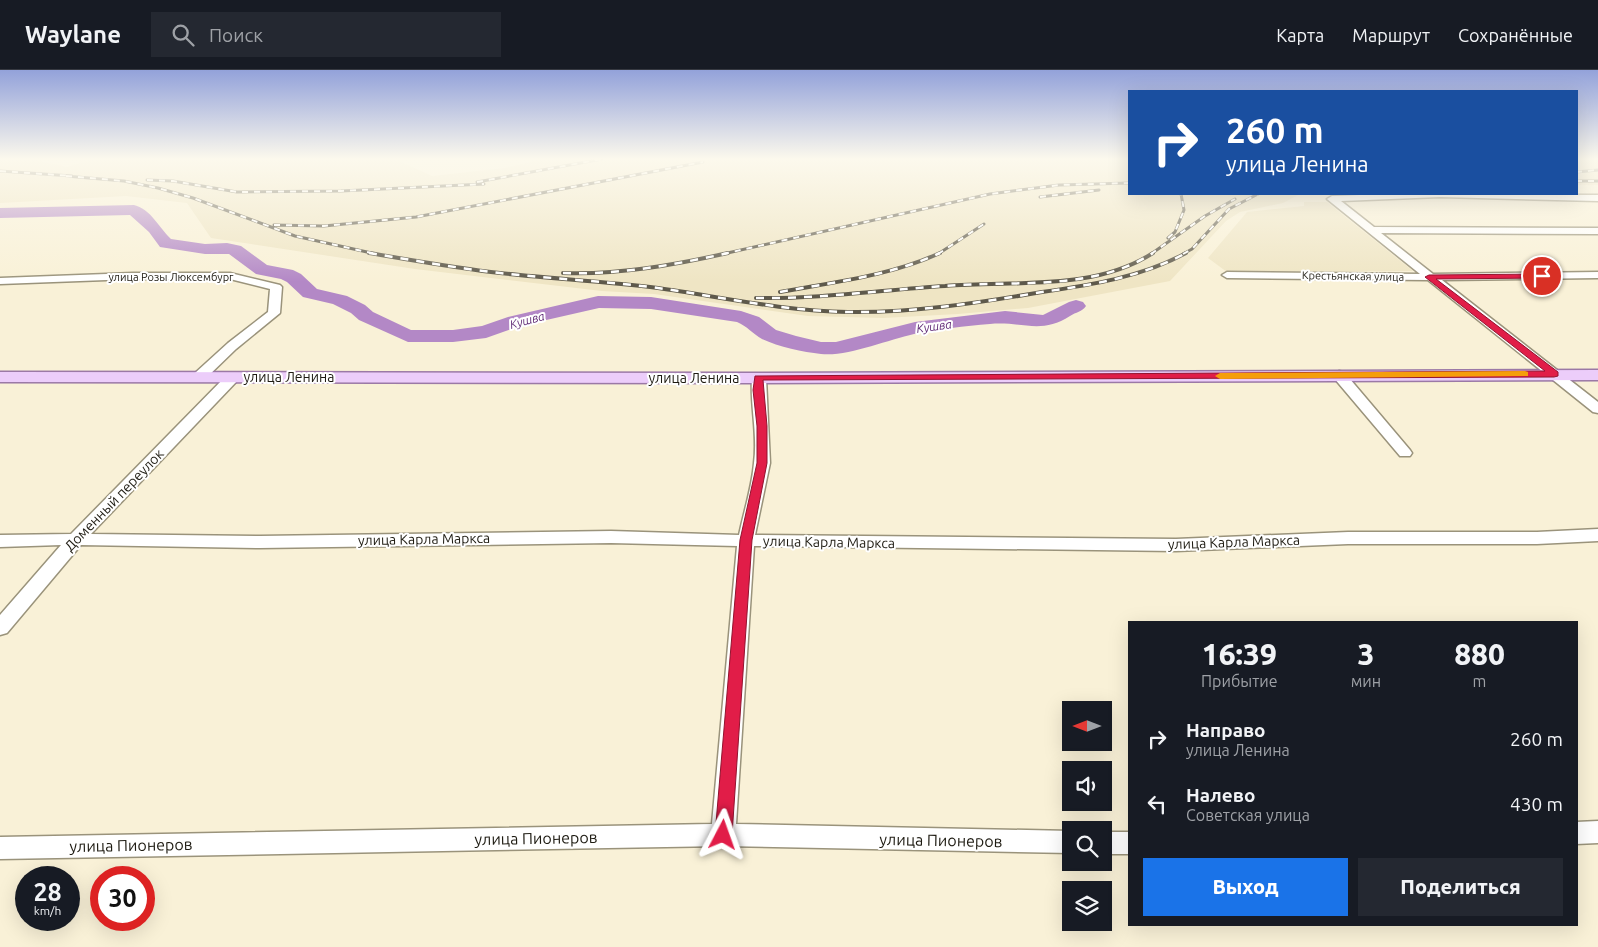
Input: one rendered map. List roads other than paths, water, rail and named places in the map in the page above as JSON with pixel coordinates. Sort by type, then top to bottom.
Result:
[{"type":"main road","name":"улица Ленина","points":[[0,377],[759,378],[1598,375]]},
{"type":"street","points":[[1333,200],[1598,409]]},
{"type":"street","points":[[1370,230],[1598,231]]},
{"type":"street","name":"Крестьянская улица","points":[[1227,275],[1429,277],[1598,275]]},
{"type":"street","name":"улица Розы Люксембург","points":[[0,281],[132,276],[230,276],[276,286],[274,313],[258,328],[232,346],[200,376]]},
{"type":"street","points":[[1339,376],[1405,453]]},
{"type":"street","name":"Доменный переулок","points":[[0,628],[76,539],[233,377]]},
{"type":"street","points":[[723,835],[746,540],[762,463],[759,378]]},
{"type":"street","name":"улица Карла Маркса","points":[[0,541],[76,539],[260,542],[611,537],[854,543],[1021,542],[1176,545],[1329,539],[1537,538],[1598,535]]},
{"type":"street","points":[[1578,833],[1598,832]]},
{"type":"street","name":"улица Пионеров","points":[[0,848],[723,835],[1062,842]]},
{"type":"street","points":[[1112,843],[1128,843]]},
{"type":"waterway","name":"Кушва","points":[[0,213],[134,210],[155,229],[166,243],[205,249],[227,248],[235,250],[262,270],[286,274],[294,278],[310,293],[340,300],[358,309],[366,316],[408,336],[453,336],[486,332],[515,321],[566,311],[598,302],[651,303],[741,317],[752,321],[769,334],[790,341],[821,348],[836,348],[915,328],[989,318],[1005,317],[1045,321],[1059,316],[1062,312],[1076,306]]},
{"type":"railway","points":[[198,200],[295,236],[376,254]]},
{"type":"railway","points":[[274,225],[324,226],[416,217],[505,200]]},
{"type":"railway","points":[[724,254],[964,200]]},
{"type":"railway","points":[[1168,238],[1175,232],[1184,210],[1182,200]]},
{"type":"railway","points":[[1151,254],[1205,216],[1233,200]]},
{"type":"railway","points":[[1183,254],[1192,249],[1229,209],[1247,200]]},
{"type":"railway","points":[[939,254],[984,224]]},
{"type":"railway","points":[[369,253],[484,271],[658,288],[776,306],[848,312],[896,311],[945,306],[1079,286],[1134,274],[1186,253]]},
{"type":"railway","points":[[724,254],[728,253]]},
{"type":"railway","points":[[563,273],[625,271],[724,254]]},
{"type":"railway","points":[[780,292],[882,273],[939,254]]},
{"type":"railway","points":[[756,298],[804,297],[971,284],[1052,282],[1079,279],[1104,274],[1129,265],[1151,254]]}]
